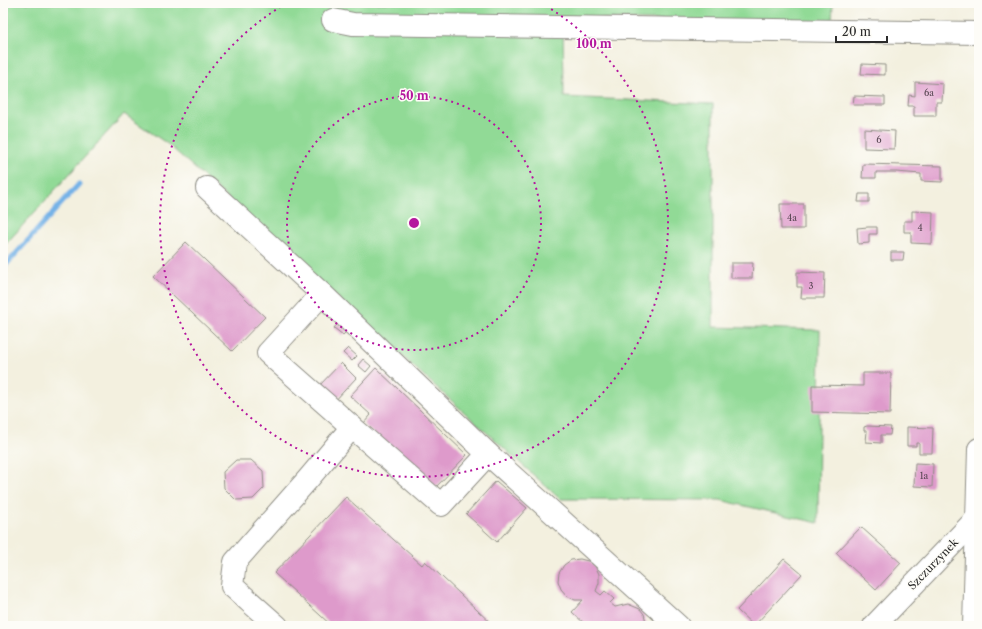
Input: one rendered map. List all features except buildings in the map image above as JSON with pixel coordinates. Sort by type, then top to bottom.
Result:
[{"type":"street","points":[[333,20],[353,24],[979,33]]},
{"type":"street","points":[[207,188],[322,294],[488,454],[678,626]]},
{"type":"street","points":[[322,294],[268,353],[442,505],[488,454]]},
{"type":"street","points":[[277,626],[232,586],[234,562],[352,427]]},
{"type":"street","points":[[974,626],[979,449]]},
{"type":"street","name":"Szczurzynek","points":[[874,626],[978,517]]},
{"type":"green space","points":[[3,3],[833,3],[832,24],[563,18],[564,97],[713,104],[713,327],[820,330],[818,523],[720,500],[560,499],[169,145],[124,114],[3,247]]},
{"type":"waterway","points":[[3,268],[79,184]]}]
